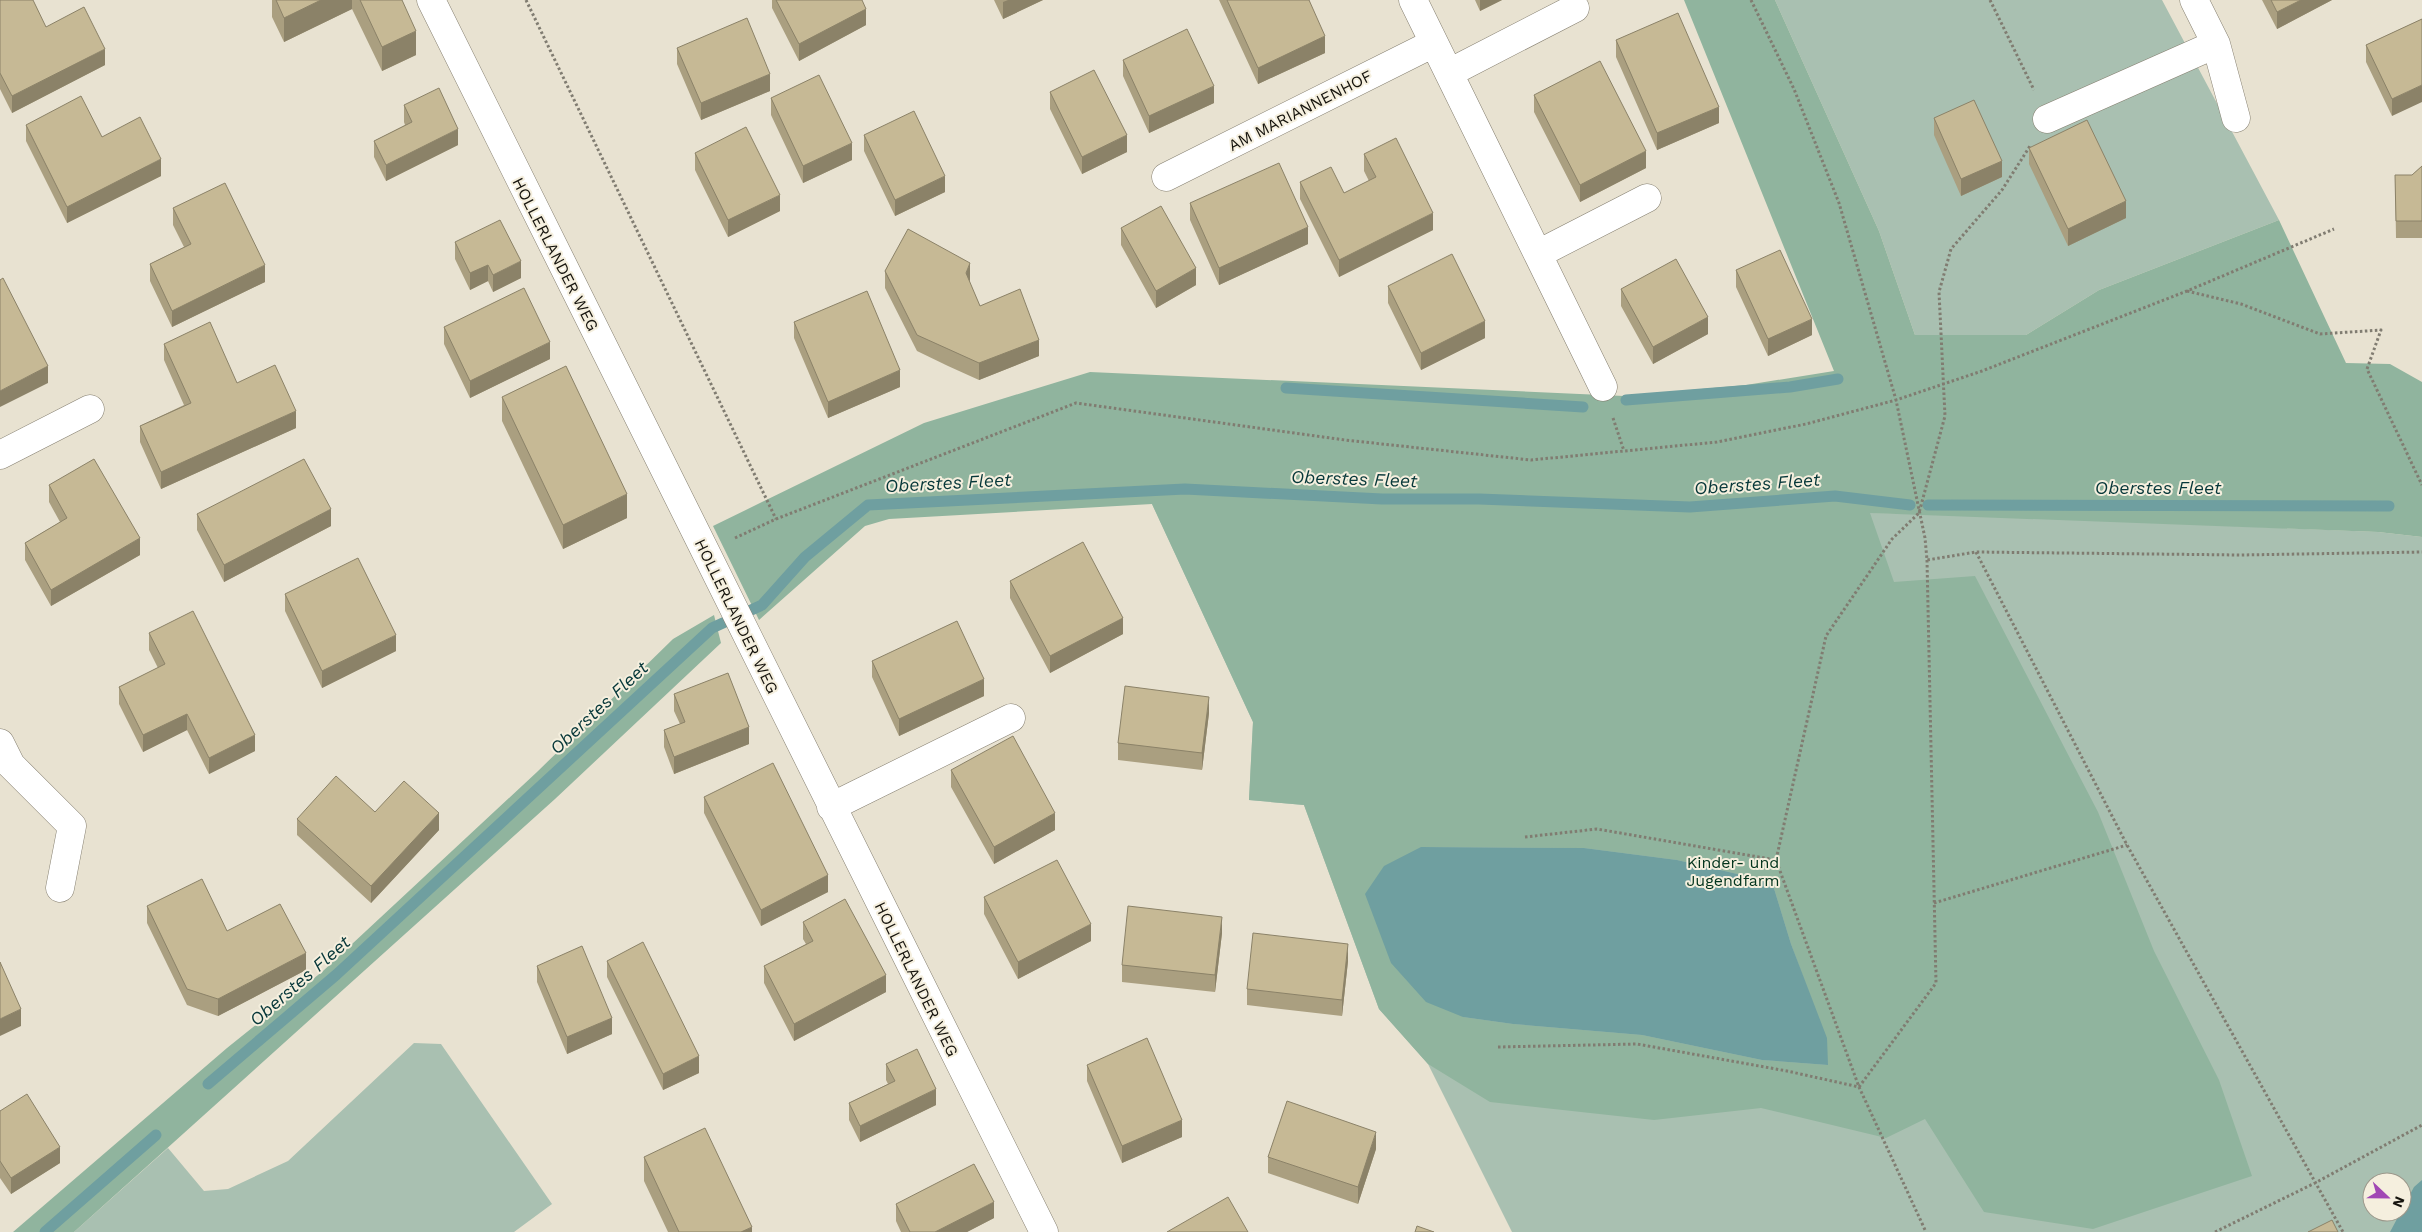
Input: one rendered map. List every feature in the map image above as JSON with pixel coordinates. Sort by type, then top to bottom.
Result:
[{"type":"street","name":"HOLLERLANDER WEG","points":[[431,0],[738,621],[1044,1232]]},
{"type":"street","points":[[1413,0],[1603,387]]},
{"type":"street","points":[[2194,0],[2216,44],[2236,118]]},
{"type":"street","points":[[1449,73],[1575,8]]},
{"type":"street","name":"AM MARIANNENHOF","points":[[1166,177],[1434,43]]},
{"type":"street","points":[[2047,119],[2216,44]]},
{"type":"street","points":[[1538,254],[1646,198]]},
{"type":"street","points":[[0,455],[90,408]]},
{"type":"street","points":[[832,807],[1011,718]]},
{"type":"street","points":[[0,743],[11,766],[72,826],[60,888]]},
{"type":"path","points":[[526,0],[776,519]]},
{"type":"path","points":[[1751,0],[1794,89],[1839,203],[1896,400],[1927,560],[1936,983],[1859,1087]]},
{"type":"path","points":[[1926,1232],[1859,1087],[1776,860],[1826,636],[1892,539],[1919,513],[1945,416],[1939,292],[1951,249],[2002,190],[2047,119],[1990,0]]},
{"type":"path","points":[[705,553],[776,519],[1076,403],[1345,440],[1531,460],[1717,442],[1806,424],[1896,400],[1943,384],[2187,292],[2334,229]]},
{"type":"path","points":[[2187,292],[2241,304],[2320,334],[2381,330],[2367,369],[2422,485]]},
{"type":"path","points":[[1927,560],[1976,552],[2268,555],[2422,552]]},
{"type":"path","points":[[1976,552],[2127,845],[2343,1232]]},
{"type":"path","points":[[1525,837],[1597,829],[1776,860]]},
{"type":"path","points":[[1934,903],[2127,845]]},
{"type":"path","points":[[1498,1047],[1637,1044],[1787,1071],[1859,1087]]},
{"type":"path","points":[[2215,1232],[2316,1183],[2422,1125]]},
{"type":"green space","points":[[1684,0],[1775,0],[1879,231],[1915,335],[2026,335],[2099,290],[2279,220],[2346,363],[2390,364],[2422,382],[2422,537],[2378,532],[1870,513],[1894,582],[1975,576],[2098,812],[2154,951],[2219,1080],[2252,1176],[2093,1229],[1984,1212],[1925,1119],[1886,1138],[1761,1108],[1654,1120],[1490,1102],[1428,1064],[1379,1009],[1304,805],[1249,800],[1253,722],[1152,504],[889,519],[865,526],[759,620],[713,526],[924,423],[1090,372],[1624,396],[1746,385],[1834,371]],"holes":[[[1421,847],[1584,848],[1677,860],[1772,882],[1791,944],[1808,990],[1828,1065],[1762,1060],[1642,1035],[1513,1024],[1463,1017]]]},
{"type":"green space","points":[[1775,0],[2162,0],[2279,220],[2099,290],[2026,335],[1915,335],[1879,231]]},
{"type":"green space","name":"Kinder- und Jugendfarm","points":[[1152,504],[1950,514],[2378,532],[2422,537],[2422,1232],[1512,1232],[1428,1064],[1379,1009],[1304,805],[1249,800],[1253,722]]},
{"type":"green space","points":[[714,615],[721,643],[555,799],[74,1232],[13,1232],[227,1048],[323,971],[537,772],[673,639]]},
{"type":"green space","points":[[414,1043],[441,1044],[552,1204],[514,1232],[74,1232],[168,1148],[204,1191],[228,1189],[288,1161]]},
{"type":"water","points":[[1421,847],[1584,848],[1677,860],[1772,882],[1791,944],[1827,1038],[1828,1065],[1762,1060],[1642,1035],[1513,1024],[1463,1017],[1426,1002],[1391,963],[1365,894],[1384,866]]},
{"type":"water","points":[[2422,1180],[2422,1232],[2390,1232],[2395,1222],[2412,1222],[2412,1191]]},
{"type":"building","points":[[0,0],[33,0],[46,27],[84,7],[105,49],[12,96],[0,73]]},
{"type":"building","points":[[276,0],[321,0],[284,18]]},
{"type":"building","points":[[360,0],[402,0],[416,31],[382,47]]},
{"type":"building","points":[[776,0],[862,0],[866,9],[799,44]]},
{"type":"building","points":[[1227,0],[1309,0],[1325,36],[1258,68]]},
{"type":"building","points":[[2271,0],[2301,0],[2277,12]]},
{"type":"building","points":[[1678,13],[1719,107],[1657,133],[1616,40]]},
{"type":"building","points":[[747,18],[770,74],[701,103],[677,48]]},
{"type":"building","points":[[2422,19],[2422,85],[2392,99],[2366,45]]},
{"type":"building","points":[[1187,29],[1214,86],[1149,116],[1123,60]]},
{"type":"building","points":[[1600,61],[1646,151],[1580,185],[1534,95]]},
{"type":"building","points":[[1094,70],[1127,135],[1082,157],[1050,92]]},
{"type":"building","points":[[819,75],[852,143],[803,166],[771,98]]},
{"type":"building","points":[[439,88],[458,129],[386,165],[374,141],[412,122],[404,105]]},
{"type":"building","points":[[81,96],[102,137],[140,117],[161,159],[67,207],[26,125]]},
{"type":"building","points":[[1974,100],[2002,161],[1961,179],[1934,118]]},
{"type":"building","points":[[914,111],[945,176],[895,200],[864,135]]},
{"type":"building","points":[[2087,120],[2126,201],[2068,229],[2029,148]]},
{"type":"building","points":[[746,127],[780,195],[728,220],[695,153]]},
{"type":"building","points":[[1396,138],[1433,213],[1339,260],[1300,182],[1331,167],[1344,193],[1376,177],[1364,154]]},
{"type":"building","points":[[1279,163],[1308,227],[1219,268],[1190,203]]},
{"type":"building","points":[[2422,166],[2422,221],[2396,221],[2395,175],[2412,175]]},
{"type":"building","points":[[225,183],[265,265],[172,311],[150,264],[191,244],[173,208]]},
{"type":"building","points":[[1161,206],[1196,268],[1156,291],[1121,228]]},
{"type":"building","points":[[500,220],[521,261],[493,275],[488,265],[470,273],[455,242]]},
{"type":"building","points":[[908,229],[970,263],[966,273],[980,306],[1020,289],[1039,340],[979,363],[917,335],[885,271]]},
{"type":"building","points":[[1780,250],[1812,319],[1768,339],[1736,270]]},
{"type":"building","points":[[1452,254],[1485,321],[1421,353],[1388,286]]},
{"type":"building","points":[[1676,259],[1708,317],[1653,347],[1621,289]]},
{"type":"building","points":[[3,278],[48,366],[0,391],[0,280]]},
{"type":"building","points":[[524,288],[550,342],[470,381],[444,327]]},
{"type":"building","points":[[867,291],[900,370],[828,402],[794,322]]},
{"type":"building","points":[[210,322],[237,383],[275,365],[296,411],[161,472],[140,426],[191,403],[164,344]]},
{"type":"building","points":[[566,366],[627,494],[563,525],[502,397]]},
{"type":"building","points":[[94,459],[140,538],[51,590],[25,543],[67,518],[49,485]]},
{"type":"building","points":[[304,459],[331,509],[224,565],[197,514]]},
{"type":"building","points":[[1083,542],[1123,618],[1050,656],[1010,581]]},
{"type":"building","points":[[358,558],[396,635],[322,671],[285,594]]},
{"type":"building","points":[[193,611],[255,735],[209,758],[187,714],[143,735],[119,687],[165,664],[149,633]]},
{"type":"building","points":[[957,621],[984,679],[899,719],[872,661]]},
{"type":"building","points":[[728,673],[749,727],[674,757],[664,730],[685,722],[674,694]]},
{"type":"building","points":[[1125,686],[1209,697],[1202,753],[1118,743]]},
{"type":"building","points":[[1013,736],[1055,813],[994,847],[951,770]]},
{"type":"building","points":[[773,763],[828,875],[761,910],[704,797]]},
{"type":"building","points":[[336,776],[375,812],[404,781],[439,813],[371,886],[297,819]]},
{"type":"building","points":[[1057,860],[1091,924],[1018,962],[984,897]]},
{"type":"building","points":[[202,879],[227,931],[280,904],[306,953],[218,999],[187,989],[147,906]]},
{"type":"building","points":[[845,899],[886,975],[794,1024],[764,966],[813,941],[803,922]]},
{"type":"building","points":[[1128,906],[1222,917],[1215,975],[1122,965]]},
{"type":"building","points":[[1253,933],[1348,944],[1342,1000],[1247,989]]},
{"type":"building","points":[[643,942],[699,1056],[663,1074],[607,961]]},
{"type":"building","points":[[582,946],[612,1018],[567,1037],[537,966]]},
{"type":"building","points":[[0,962],[21,1009],[0,1019]]},
{"type":"building","points":[[1147,1038],[1182,1120],[1122,1146],[1087,1065]]},
{"type":"building","points":[[917,1049],[936,1089],[860,1126],[849,1103],[895,1081],[886,1064]]},
{"type":"building","points":[[27,1094],[60,1147],[11,1178],[0,1161],[0,1111]]},
{"type":"building","points":[[1287,1101],[1376,1132],[1358,1187],[1268,1157]]},
{"type":"building","points":[[705,1128],[752,1227],[741,1232],[679,1232],[644,1157]]},
{"type":"building","points":[[974,1164],[994,1202],[935,1232],[910,1232],[896,1204]]},
{"type":"building","points":[[1228,1197],[1248,1232],[1167,1232]]},
{"type":"building","points":[[2332,1220],[2338,1232],[2308,1232]]},
{"type":"building","points":[[1417,1226],[1434,1232],[1415,1232]]},
{"type":"waterway","points":[[1626,400],[1790,387],[1838,379]]},
{"type":"waterway","points":[[1286,388],[1583,407]]},
{"type":"waterway","name":"Oberstes Fleet","points":[[208,1084],[336,975],[712,628],[762,605],[805,557],[868,505],[1185,489],[1382,499],[1479,499],[1690,507],[1835,496],[1910,505]]},
{"type":"waterway","name":"Oberstes Fleet","points":[[1928,505],[2389,506]]},
{"type":"waterway","name":"Oberstes Fleet","points":[[45,1232],[156,1135]]}]
